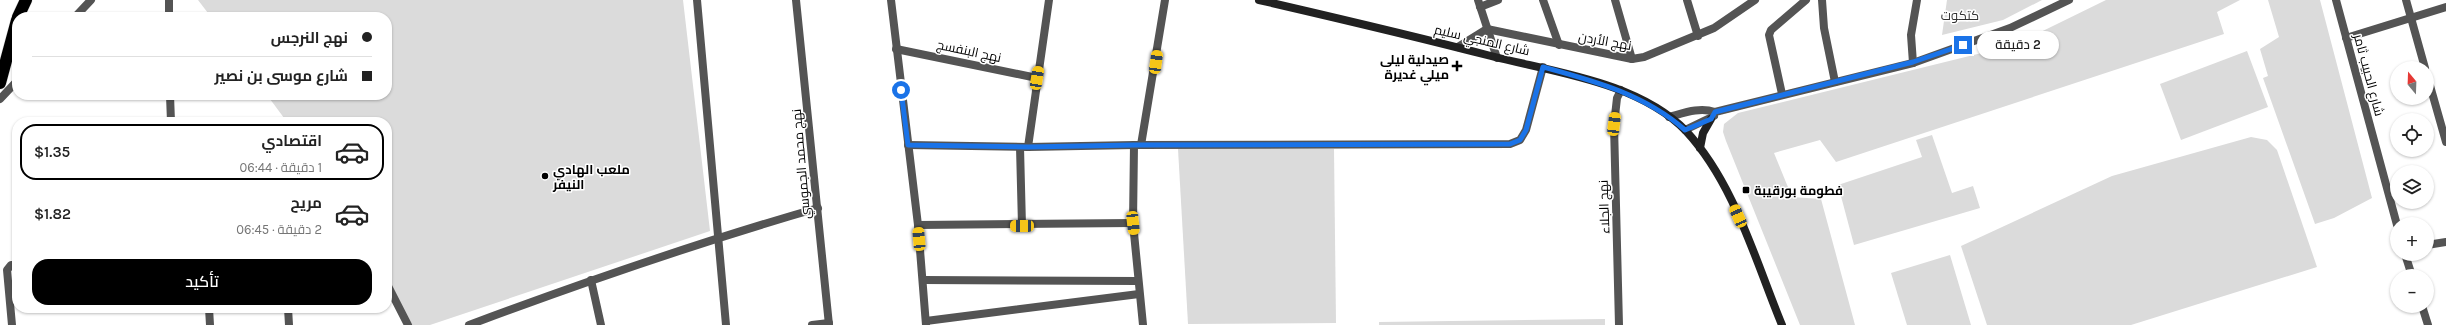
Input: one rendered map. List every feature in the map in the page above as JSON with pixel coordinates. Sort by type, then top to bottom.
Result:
[{"type":"highway","points":[[20,12],[26,0]]},
{"type":"highway","points":[[0,83],[12,39]]},
{"type":"main road","name":"شارع المنجي سليم","points":[[1259,0],[1458,47],[1497,58],[1543,67],[1621,90],[1668,117],[1685,130],[1700,148],[1726,191],[1782,325]]},
{"type":"main road","points":[[1700,148],[1703,133],[1713,115]]},
{"type":"street","points":[[80,12],[91,0]]},
{"type":"street","points":[[169,0],[169,12]]},
{"type":"street","points":[[697,0],[726,325]]},
{"type":"street","name":"نهج محمد الجموسي","points":[[796,0],[829,324]]},
{"type":"street","points":[[891,0],[918,225],[926,323],[1139,294]]},
{"type":"street","points":[[1022,226],[1024,147],[1037,78],[1047,0]]},
{"type":"street","points":[[1143,325],[1133,223],[1138,145],[1165,0]]},
{"type":"street","points":[[1497,58],[1479,3],[1498,0]]},
{"type":"street","points":[[1543,0],[1559,45]]},
{"type":"street","points":[[1615,0],[1632,59]]},
{"type":"street","points":[[1687,0],[1698,36]]},
{"type":"street","name":"نهج الأردن","points":[[1487,29],[1632,59],[1698,36],[1734,16],[1755,0]]},
{"type":"street","points":[[1782,94],[1769,35],[1772,30],[1806,0]]},
{"type":"street","points":[[1822,0],[1824,28],[1835,82]]},
{"type":"street","points":[[1913,62],[1911,35],[1917,0]]},
{"type":"street","points":[[1685,130],[1713,115],[1782,94],[1913,62],[2010,28],[2069,0]]},
{"type":"street","name":"شارع الحبيب ثامر","points":[[2336,0],[2395,217]]},
{"type":"street","points":[[2406,0],[2423,61]]},
{"type":"street","points":[[2346,38],[2446,8]]},
{"type":"street","points":[[1458,47],[1487,29]]},
{"type":"street","name":"نهج البنفسج","points":[[896,49],[1037,78]]},
{"type":"street","points":[[908,145],[1024,147],[1138,145],[1510,144],[1520,140],[1526,130],[1543,67]]},
{"type":"street","points":[[0,99],[12,86]]},
{"type":"street","name":"نهج الجلاء","points":[[1619,325],[1614,124],[1617,98],[1621,90]]},
{"type":"street","points":[[170,100],[171,117]]},
{"type":"street","points":[[2434,100],[2446,142]]},
{"type":"street","points":[[1668,117],[1691,111],[1707,109],[1713,115]]},
{"type":"street","points":[[469,325],[591,280],[719,236],[818,208]]},
{"type":"street","points":[[918,225],[1022,226],[1133,223]]},
{"type":"street","points":[[2434,244],[2446,242]]},
{"type":"street","points":[[12,265],[7,270],[12,325]]},
{"type":"street","points":[[591,280],[601,325]]},
{"type":"street","points":[[922,280],[1138,282]]},
{"type":"street","points":[[392,294],[408,325]]},
{"type":"street","points":[[209,313],[210,325]]},
{"type":"street","points":[[288,313],[289,325]]},
{"type":"street","points":[[2424,313],[2428,325]]},
{"type":"street","points":[[812,325],[829,324]]},
{"type":"green space","name":"ملعب الهادي النيفر","points":[[198,0],[683,0],[710,231],[430,325],[412,325],[392,286],[392,117],[283,117],[271,100],[392,100],[392,12],[207,12]]},
{"type":"green space","name":"كتكوت","points":[[1947,0],[2042,0],[2003,20],[1942,35]]},
{"type":"green space","points":[[2106,0],[2240,0],[2217,12],[2224,34],[1836,162],[1820,140],[1774,153],[1792,197],[1821,199],[1855,325],[1800,325],[1726,141],[1723,132],[1724,124],[1738,113],[2014,45]]},
{"type":"green space","points":[[2268,0],[2320,0],[2372,198],[2334,218],[2315,224],[2263,78],[2268,76],[2260,49],[2279,37]]},
{"type":"green space","points":[[2247,51],[2268,107],[2181,140],[2160,84]]},
{"type":"green space","points":[[1932,135],[1952,193],[1973,186],[1980,208],[1854,245],[1838,185],[1922,157],[1916,140]]},
{"type":"green space","points":[[2251,137],[2267,140],[2277,150],[2317,267],[2131,325],[1987,325],[1961,246],[2112,176]]},
{"type":"green space","points":[[1178,149],[1334,149],[1336,323],[1188,324]]},
{"type":"green space","points":[[1950,255],[1971,325],[1907,325],[1891,273]]},
{"type":"green space","points":[[1605,319],[1605,325],[1379,325],[1379,322]]},
{"type":"place","name":"صيدلية ليلى ميلي غديرة","points":[[1457,66]]},
{"type":"place","name":"ملعب الهادي النيفر","points":[[545,176]]},
{"type":"place","name":"فطومة بورقيبة","points":[[1746,190]]},
{"type":"route","points":[[901,90],[908,145],[1028,147],[1134,145],[1510,144],[1520,140],[1526,130],[1543,67],[1621,90],[1650,105],[1685,130],[1713,118],[1715,112],[1913,62],[1963,45]]}]
